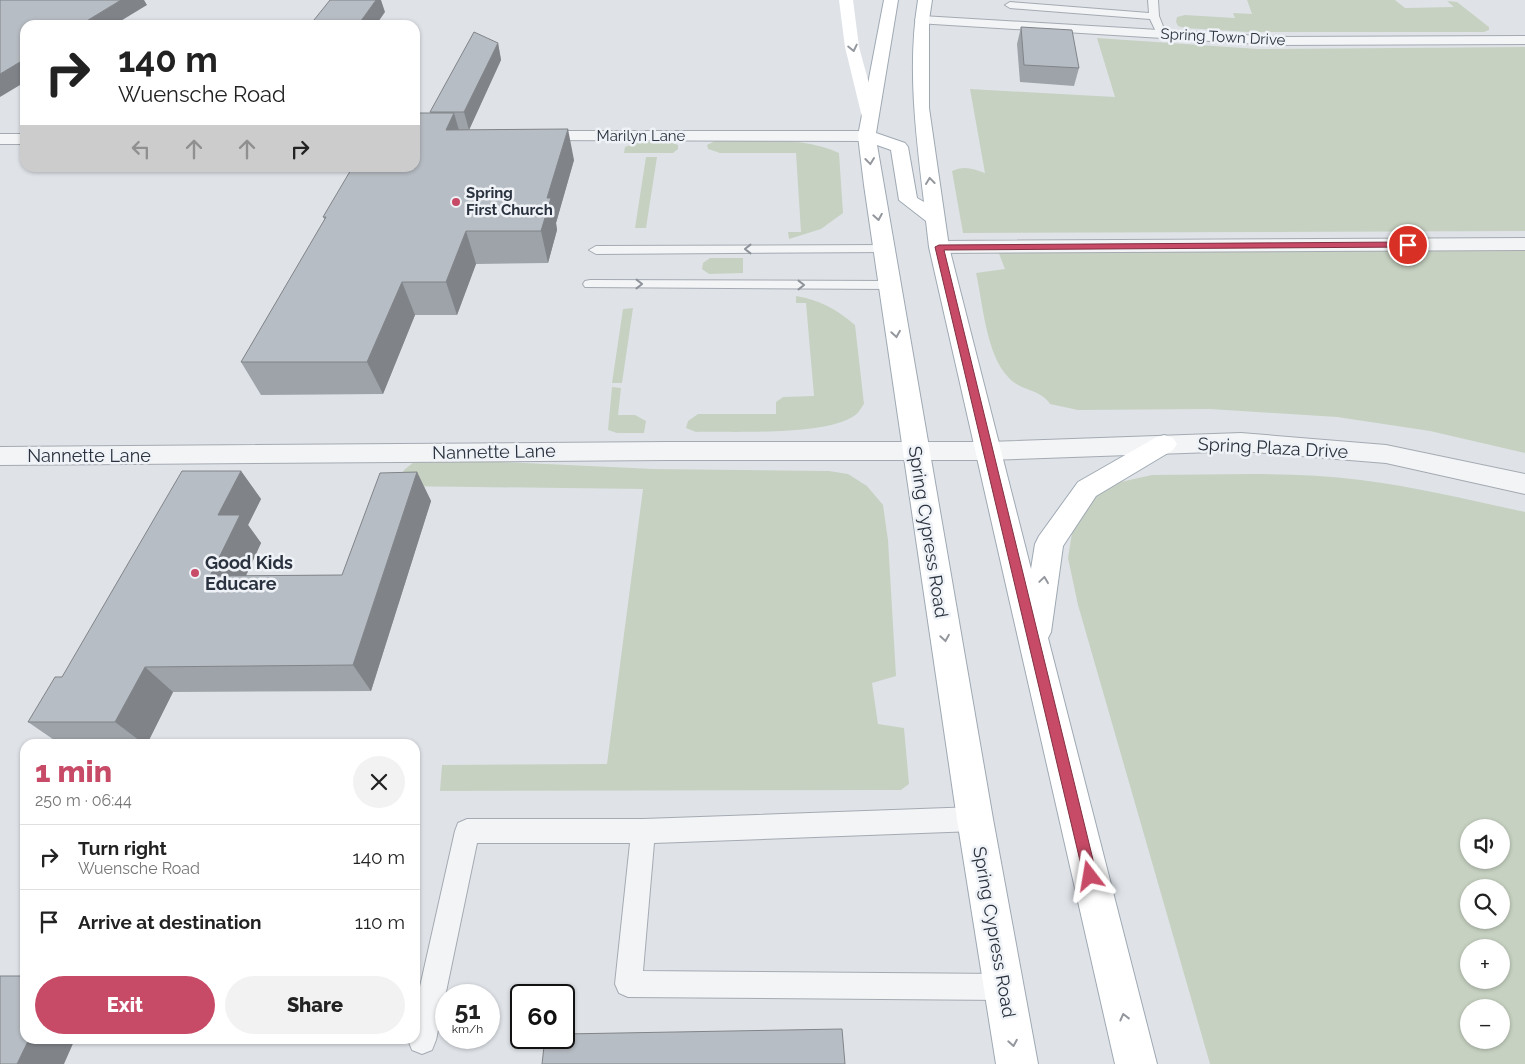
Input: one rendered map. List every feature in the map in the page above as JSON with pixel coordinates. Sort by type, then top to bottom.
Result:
[{"type":"main road","points":[[846,0],[852,47],[870,117]]},
{"type":"main road","name":"Spring Cypress Road","points":[[891,0],[867,136],[872,185],[884,249],[888,285],[975,819],[1017,1064]]},
{"type":"main road","points":[[919,11],[921,108],[939,247],[1136,1064]]},
{"type":"main road","points":[[867,136],[899,147],[908,200],[934,218]]},
{"type":"main road","points":[[1034,646],[1049,544],[1087,489],[1164,444]]},
{"type":"street","name":"Spring Town Drive","points":[[919,11],[1161,34],[1277,41],[1525,40]]},
{"type":"street","name":"Marilyn Lane","points":[[516,136],[867,136]]},
{"type":"street","points":[[0,139],[20,139]]},
{"type":"street","points":[[939,247],[1525,244]]},
{"type":"street","name":"Spring Plaza Drive","points":[[987,451],[1241,442],[1386,454],[1525,484]]},
{"type":"street","name":"Nannette Lane","points":[[0,456],[657,451],[987,451]]},
{"type":"lane","points":[[1010,5],[1154,8],[1161,34]]},
{"type":"lane","points":[[596,250],[884,249]]},
{"type":"lane","points":[[590,284],[888,285]]},
{"type":"lane","points":[[422,1040],[468,831],[643,831],[975,819]]},
{"type":"lane","points":[[643,831],[628,984],[1003,987]]},
{"type":"green space","points":[[1247,0],[1395,0],[1405,8],[1454,7],[1447,1],[1457,2],[1489,27],[1489,30],[1484,32],[1248,32],[1185,28],[1178,26],[1176,22],[1177,17],[1185,15],[1235,18],[1233,13],[1252,14]]},
{"type":"green space","points":[[1097,38],[1258,49],[1525,47],[1525,231],[963,233],[952,171],[965,168],[985,173],[970,89],[1115,97]]},
{"type":"green space","points":[[762,140],[794,142],[810,144],[839,153],[843,213],[821,229],[789,239],[788,232],[801,232],[796,153],[720,153],[708,149],[707,145],[715,141]]},
{"type":"green space","points":[[639,142],[670,142],[678,145],[678,149],[673,153],[624,153],[625,147]]},
{"type":"green space","points":[[646,157],[657,157],[646,228],[635,228]]},
{"type":"green space","points":[[1525,249],[1525,453],[1430,431],[1337,417],[1210,409],[1078,410],[1050,404],[1036,392],[1019,386],[1001,368],[990,343],[986,328],[976,273],[1005,269],[998,251]]},
{"type":"green space","points":[[710,258],[743,258],[743,273],[709,274],[702,269],[703,263]]},
{"type":"green space","points":[[796,296],[827,306],[855,325],[864,404],[858,412],[854,416],[840,422],[801,430],[696,432],[686,428],[688,421],[698,414],[776,414],[776,402],[783,397],[814,396],[806,303],[796,303]]},
{"type":"green space","points":[[633,308],[622,383],[612,383],[623,309]]},
{"type":"green space","points":[[612,387],[621,388],[618,415],[635,415],[646,421],[644,433],[617,433],[608,430]]},
{"type":"green space","points":[[414,462],[501,462],[654,469],[829,471],[848,474],[867,486],[883,505],[888,540],[896,676],[872,683],[878,724],[904,728],[909,784],[901,790],[440,791],[442,765],[607,764],[643,489],[397,486],[404,470]]},
{"type":"green space","points":[[1152,475],[1309,475],[1402,486],[1525,512],[1525,1064],[1210,1064],[1078,605],[1068,558],[1073,527],[1087,502],[1107,485]]},
{"type":"building","points":[[0,0],[121,0],[88,20],[20,20],[20,62],[0,74]]},
{"type":"building","points":[[330,0],[376,0],[362,20],[314,20]]},
{"type":"building","points":[[1021,27],[1072,30],[1079,68],[1024,65]]},
{"type":"building","points":[[474,32],[498,43],[464,112],[430,112]]},
{"type":"building","points":[[420,113],[454,113],[446,130],[568,129],[547,198],[551,198],[541,231],[466,231],[446,282],[402,282],[367,362],[241,362],[326,217],[323,217],[350,172],[420,172]]},
{"type":"building","points":[[182,471],[241,471],[218,515],[240,515],[210,576],[342,575],[380,473],[417,472],[353,665],[145,667],[115,722],[28,722],[55,677],[62,677]]},
{"type":"building","points":[[0,976],[20,976],[20,1044],[27,1044],[17,1064],[0,1064]]},
{"type":"building","points":[[842,1029],[845,1064],[542,1064],[544,1049],[575,1049],[575,1034]]},
{"type":"place","name":"Spring First Church","points":[[456,202]]},
{"type":"place","name":"Good Kids Educare","points":[[195,573]]},
{"type":"route","points":[[1090,876],[939,247],[1408,245]]}]
